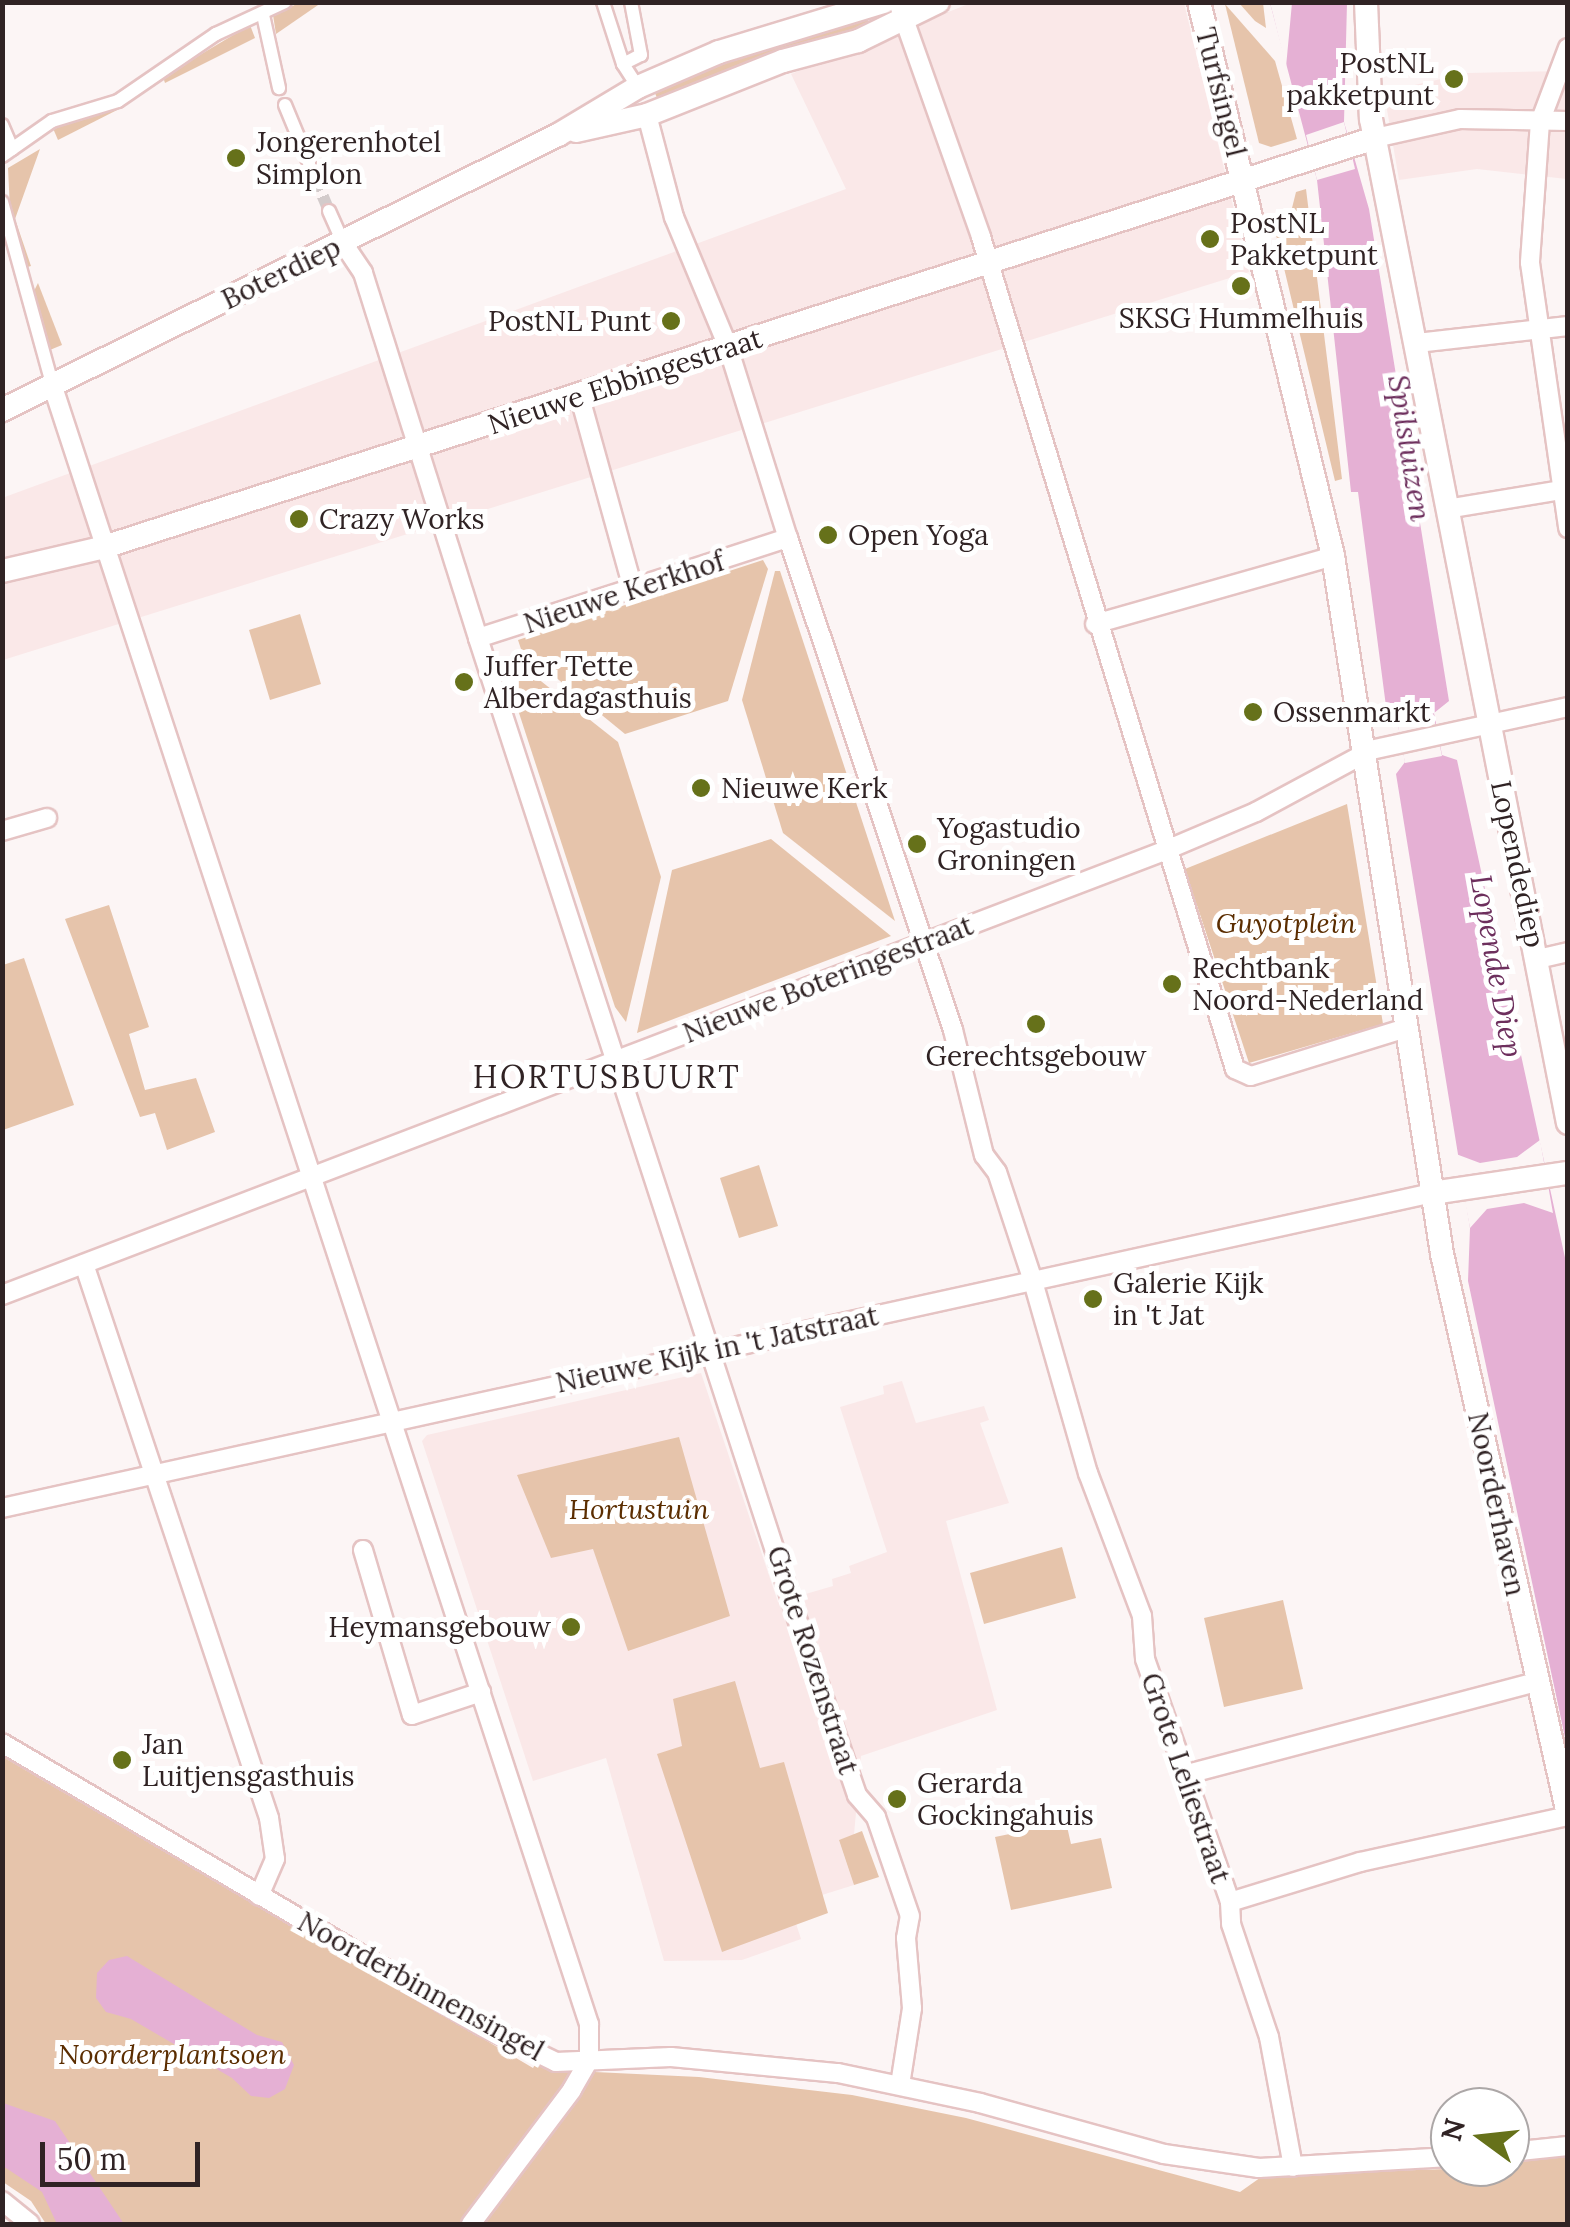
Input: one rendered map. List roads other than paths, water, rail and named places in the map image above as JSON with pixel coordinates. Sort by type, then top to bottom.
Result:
[{"type":"street","points":[[603,2],[622,64],[638,87]]},
{"type":"street","points":[[622,64],[641,54],[631,2]]},
{"type":"street","name":"Boterdiep","points":[[2,410],[558,135],[638,87],[734,47],[884,2]]},
{"type":"street","name":"Boterdiep","points":[[558,135],[647,115],[901,12],[938,2]]},
{"type":"street","name":"Turfsingel","points":[[1198,2],[1244,182]]},
{"type":"street","points":[[1366,2],[1376,138],[1488,723]]},
{"type":"street","points":[[2,124],[7,152],[52,121],[118,101],[216,34],[285,3]]},
{"type":"street","points":[[901,12],[987,266],[1234,1069],[1242,1076],[1406,1028]]},
{"type":"street","points":[[263,15],[279,88]]},
{"type":"street","points":[[1568,48],[1540,122],[1530,263],[1568,528]]},
{"type":"street","points":[[285,105],[309,163]]},
{"type":"street","points":[[647,115],[674,217],[728,348],[923,941]]},
{"type":"street","points":[[1376,138],[1460,120],[1568,122]]},
{"type":"street","name":"Nieuwe Ebbingestraat","points":[[2,571],[102,548],[1376,138]]},
{"type":"street","points":[[1244,182],[1333,556],[1432,1193],[1557,1175]]},
{"type":"street","points":[[2,202],[60,420],[589,2024],[589,2060],[471,2224]]},
{"type":"street","points":[[330,211],[343,243],[363,273],[616,1061]]},
{"type":"street","points":[[1417,343],[1568,326]]},
{"type":"street","points":[[579,394],[634,592]]},
{"type":"street","points":[[1447,510],[1565,490]]},
{"type":"street","name":"Nieuwe Kerkhof","points":[[478,638],[634,592],[788,538]]},
{"type":"street","points":[[1095,624],[1333,556]]},
{"type":"street","name":"Nieuwe Boteringestraat","points":[[2,1296],[1164,851],[1256,812],[1365,754],[1402,742],[1568,706]]},
{"type":"street","name":"Lopendediep","points":[[1488,723],[1568,1124]]},
{"type":"street","points":[[2,831],[47,818]]},
{"type":"street","name":"Grote Leliestraat","points":[[923,941],[953,1030],[955,1056],[1032,1278],[1088,1473],[1142,1616],[1144,1659],[1230,1902],[1231,1924],[1277,2069],[1293,2167]]},
{"type":"street","points":[[1538,959],[1568,952]]},
{"type":"street","name":"Grote Rozenstraat","points":[[616,1061],[857,1795],[876,1818],[910,1916],[912,2008],[900,2085]]},
{"type":"street","name":"Nieuwe Kijk in 't Jatstraat","points":[[2,1508],[1032,1278],[1432,1193]]},
{"type":"street","name":"Noorderhaven","points":[[1432,1193],[1568,1815]]},
{"type":"street","points":[[84,1264],[274,1834],[275,1859],[260,1896]]},
{"type":"street","points":[[363,1550],[412,1715],[481,1692]]},
{"type":"street","points":[[1184,1775],[1536,1682]]},
{"type":"street","name":"Noorderbinnensingel","points":[[2,1743],[518,2046],[556,2062],[671,2057],[778,2066],[900,2085],[1164,2154],[1293,2167],[1430,2158]]},
{"type":"street","points":[[1230,1902],[1360,1862],[1568,1815]]},
{"type":"street","points":[[1530,2150],[1568,2146]]},
{"type":"street","points":[[2,2201],[30,2224]]},
{"type":"water","name":"Lopende Diep","points":[[1270,3],[1347,3],[1344,122],[1369,209],[1449,701],[1434,713],[1442,755],[1457,760],[1567,1267],[1567,1747],[1468,1281],[1470,1228],[1396,774],[1405,762],[1397,720],[1387,714],[1358,492],[1351,492],[1317,180]]},
{"type":"water","points":[[127,1956],[257,2035],[282,2042],[294,2065],[285,2089],[269,2098],[251,2096],[232,2078],[131,2019],[106,2012],[96,1998],[97,1973],[109,1960]]},
{"type":"water","points":[[3,2103],[55,2121],[124,2224],[57,2224],[42,2192],[3,2166]]},
{"type":"tunnel","points":[[309,163],[329,211]]},
{"type":"place","name":"PostNL pakketpunt","points":[[1454,79]]},
{"type":"place","name":"Jongerenhotel Simplon","points":[[236,158]]},
{"type":"place","name":"PostNL Pakketpunt","points":[[1210,239]]},
{"type":"place","name":"SKSG Hummelhuis","points":[[1241,286]]},
{"type":"place","name":"PostNL Punt","points":[[671,321]]},
{"type":"place","name":"Crazy Works","points":[[299,519]]},
{"type":"place","name":"Open Yoga","points":[[828,535]]},
{"type":"place","name":"Juffer Tette Alberdagasthuis","points":[[464,682]]},
{"type":"place","name":"Ossenmarkt","points":[[1253,712]]},
{"type":"place","name":"Nieuwe Kerk","points":[[701,788]]},
{"type":"place","name":"Yogastudio Groningen","points":[[917,844]]},
{"type":"place","name":"Rechtbank Noord-Nederland","points":[[1172,984]]},
{"type":"place","name":"Gerechtsgebouw","points":[[1036,1024]]},
{"type":"place","name":"Galerie Kijk in 't Jat","points":[[1093,1299]]},
{"type":"place","name":"Heymansgebouw","points":[[571,1627]]},
{"type":"place","name":"Jan Luitjensgasthuis","points":[[122,1760]]},
{"type":"place","name":"Gerarda Gockingahuis","points":[[897,1799]]},
{"type":"district","name":"HORTUSBUURT","points":[[607,1077]]},
{"type":"water label","name":"Spilsluizen","points":[[1410,448]]},
{"type":"park label","name":"Guyotplein","points":[[1286,923]]},
{"type":"park label","name":"Hortustuin","points":[[639,1509]]},
{"type":"park label","name":"Noorderplantsoen","points":[[172,2054]]}]
